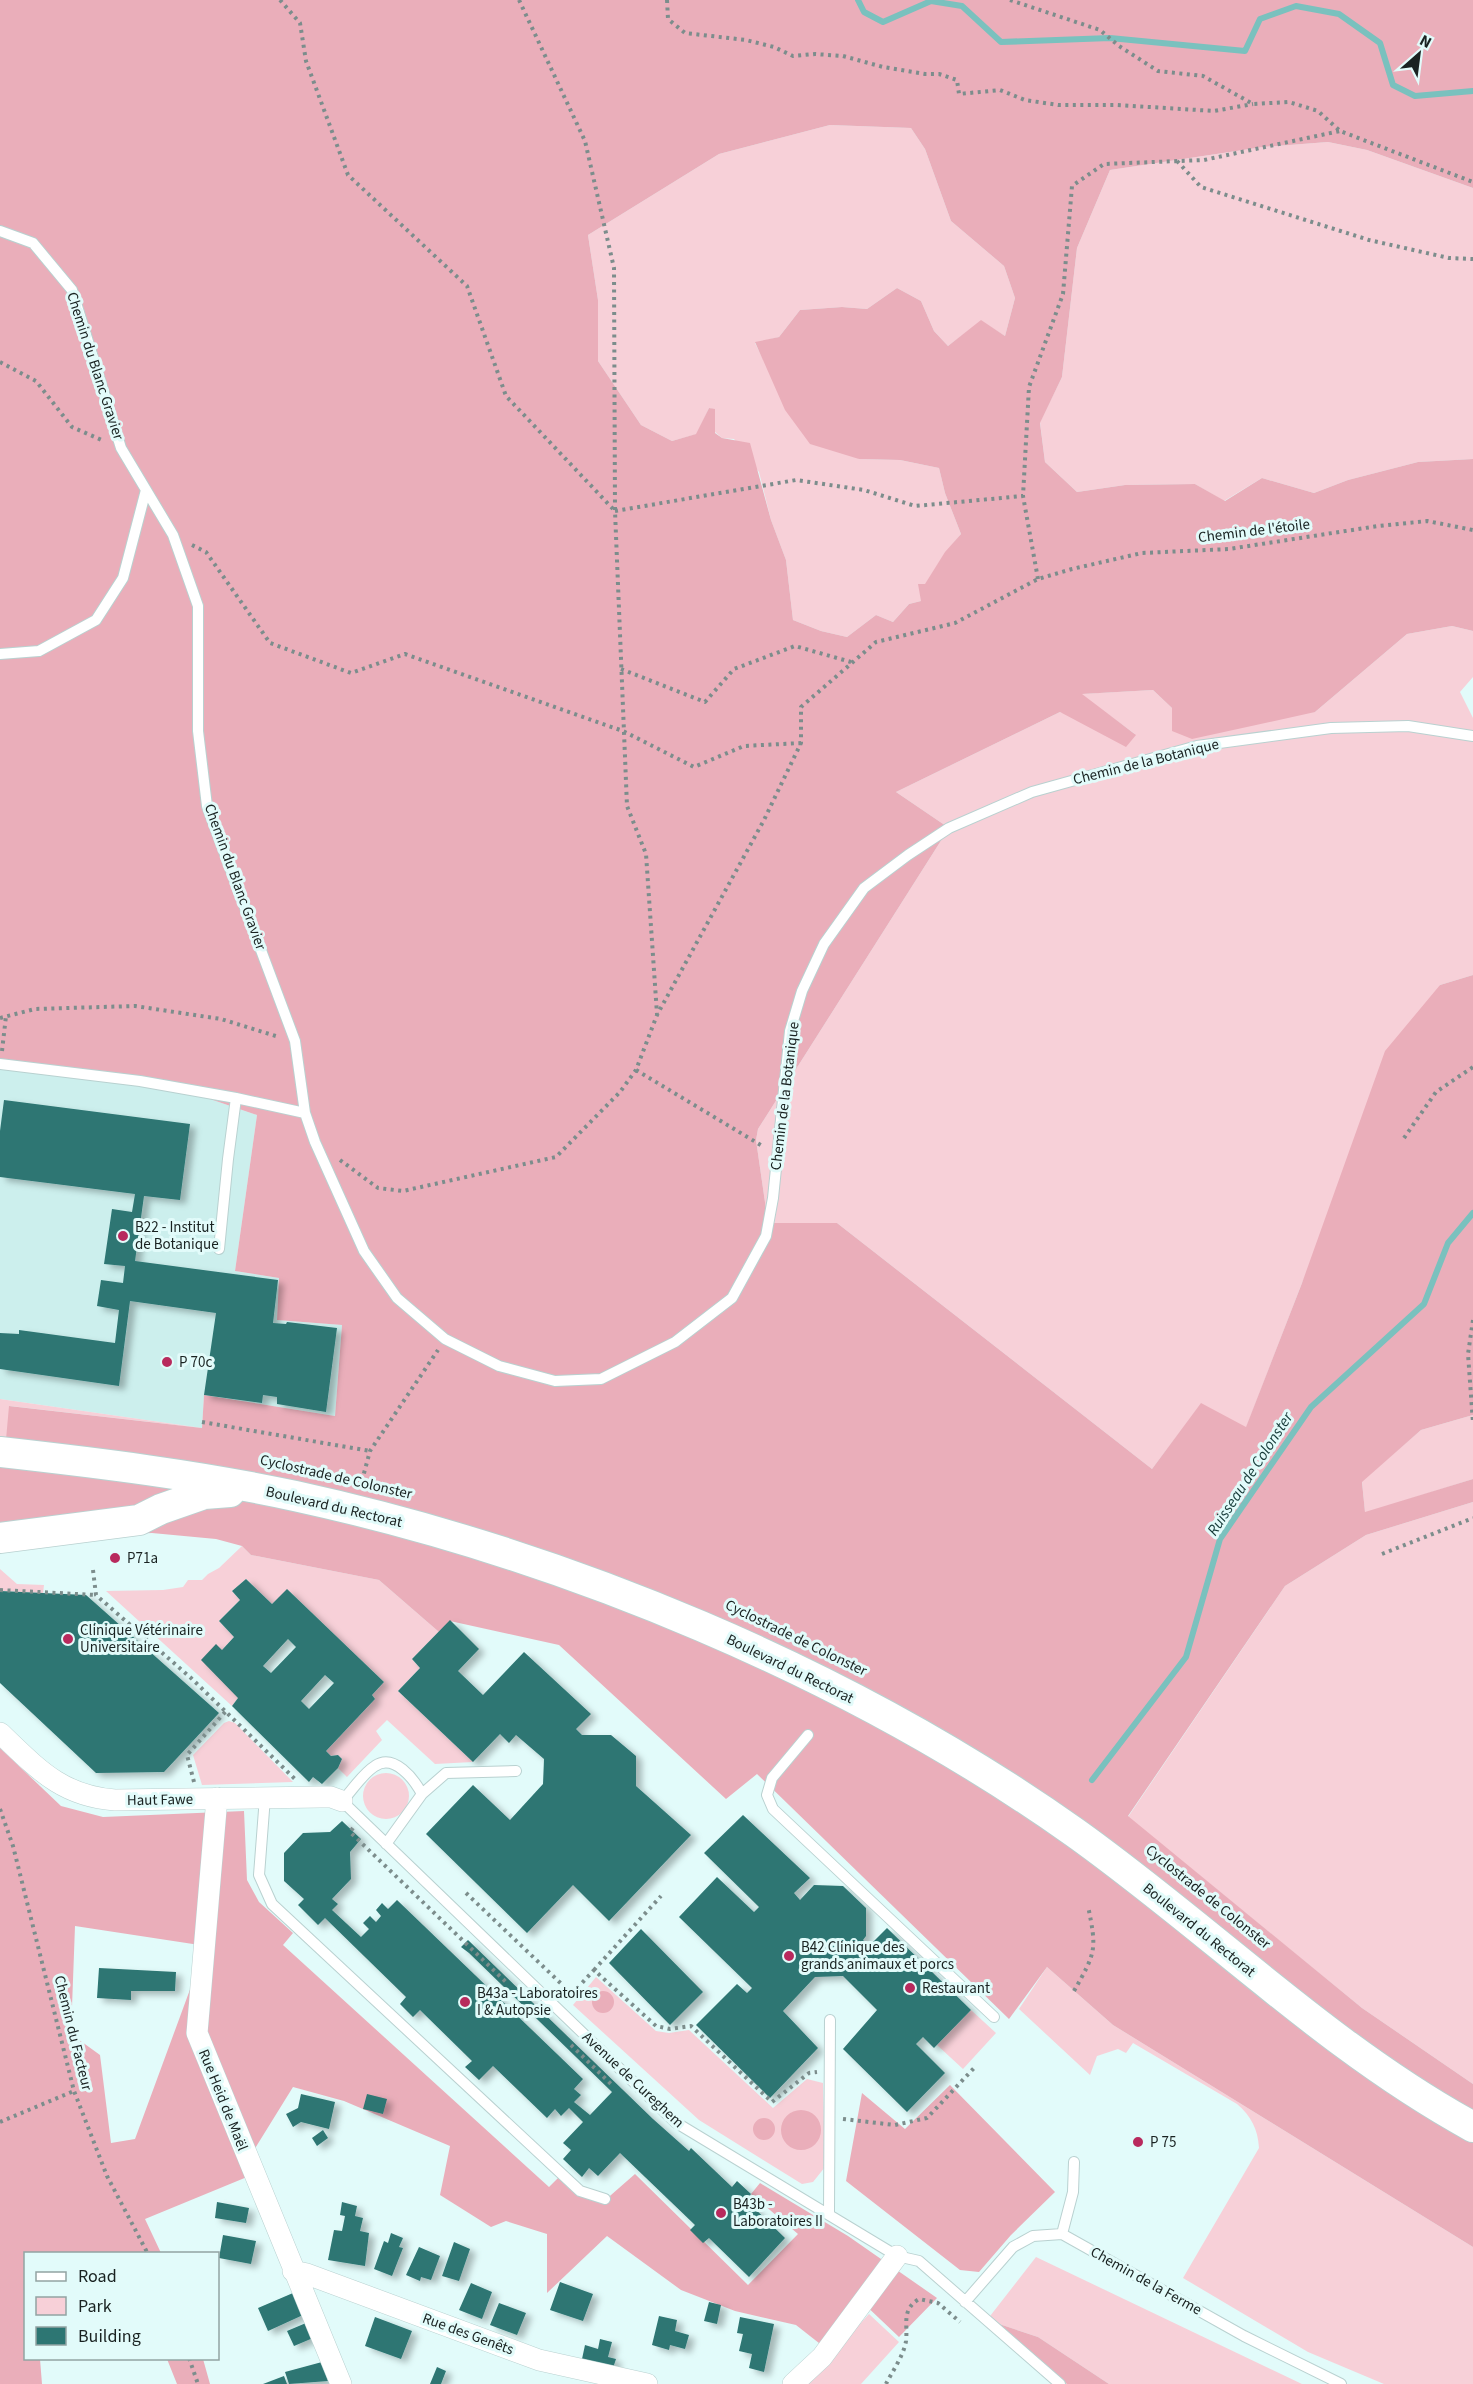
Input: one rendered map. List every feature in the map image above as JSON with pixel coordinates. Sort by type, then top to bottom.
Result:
[{"type":"main road","name":"Boulevard du Rectorat","points":[[0,1452],[176,1475],[292,1496],[427,1530],[557,1571],[760,1653],[881,1714],[1005,1786],[1138,1880],[1362,2058],[1407,2089],[1473,2127]]},
{"type":"main road","points":[[0,1538],[140,1520],[161,1509],[204,1494],[217,1492],[292,1496]]},
{"type":"street","name":"Haut Fawe","points":[[0,1732],[50,1779],[87,1796],[115,1800],[331,1797],[342,1801]]},
{"type":"street","name":"Rue Heid de Maël","points":[[208,1799],[196,2034],[340,2384]]},
{"type":"street","points":[[793,2384],[822,2357],[897,2256]]},
{"type":"street","name":"Rue des Genêts","points":[[293,2271],[307,2274],[539,2360],[647,2384]]},
{"type":"lane","name":"Chemin du Blanc Gravier","points":[[0,231],[33,243],[72,290],[122,448],[173,535],[198,606],[198,731],[207,806],[295,1041],[305,1113]]},
{"type":"lane","points":[[0,654],[39,651],[96,620],[123,578],[146,490]]},
{"type":"lane","name":"Chemin de la Botanique","points":[[305,1113],[315,1142],[364,1251],[397,1298],[445,1339],[499,1366],[555,1381],[601,1379],[675,1342],[732,1298],[766,1236],[773,1198],[790,1031],[802,991],[824,944],[864,888],[908,855],[949,828],[1032,792],[1197,746],[1331,728],[1408,726],[1473,736]]},
{"type":"lane","points":[[0,1064],[140,1081],[305,1113]]},
{"type":"lane","points":[[219,1249],[236,1098]]},
{"type":"lane","points":[[808,1735],[772,1778],[767,1795],[773,1809],[994,2017]]},
{"type":"lane","points":[[342,1801],[375,1765],[388,1763],[415,1780],[422,1794]]},
{"type":"lane","points":[[386,1844],[422,1794],[446,1773],[516,1771]]},
{"type":"lane","points":[[265,1797],[259,1875],[272,1904],[580,2191],[604,2199]]},
{"type":"lane","name":"Avenue de Cureghem","points":[[342,1801],[675,2122],[897,2256],[919,2261],[1060,2384]]},
{"type":"lane","points":[[829,2214],[830,2020]]},
{"type":"lane","points":[[965,2302],[1013,2247],[1033,2236],[1062,2234],[1072,2192],[1074,2162]]},
{"type":"lane","name":"Chemin de la Ferme","points":[[1062,2234],[1254,2340],[1341,2384]]},
{"type":"path","points":[[280,0],[300,23],[306,61],[348,175],[467,286],[506,396],[615,511]]},
{"type":"path","points":[[519,0],[585,141],[614,268],[615,511],[627,806],[646,854],[657,1015]]},
{"type":"path","points":[[667,0],[668,20],[685,33],[746,40],[774,47],[793,56],[815,54],[843,56],[883,68],[939,74],[957,80],[959,94],[1000,90],[1024,100],[1058,105],[1117,105],[1214,111],[1253,104],[1289,102],[1318,111],[1340,131],[1473,182]]},
{"type":"path","points":[[1010,0],[1100,30],[1119,46],[1158,71],[1203,76],[1253,104]]},
{"type":"path","points":[[1038,579],[1023,496],[1029,387],[1063,294],[1072,186],[1104,164],[1204,160],[1340,131]]},
{"type":"path","points":[[1177,161],[1201,187],[1369,240],[1449,258],[1473,259]]},
{"type":"path","points":[[0,362],[36,381],[72,427],[122,448]]},
{"type":"path","points":[[615,511],[796,480],[864,490],[915,506],[1023,496]]},
{"type":"path","name":"Chemin de l'étoile","points":[[801,743],[801,707],[876,642],[955,623],[1038,579],[1142,553],[1229,549],[1378,526],[1427,521],[1473,530]]},
{"type":"path","points":[[173,535],[206,552],[270,644],[351,673],[405,654],[623,731],[694,767],[744,746],[801,743],[764,820],[657,1015],[636,1070],[620,1092],[556,1157],[403,1191],[378,1188],[315,1142]]},
{"type":"path","points":[[621,669],[705,702],[735,669],[795,646],[852,663]]},
{"type":"path","points":[[0,1018],[35,1009],[135,1006],[221,1019],[295,1041]]},
{"type":"path","points":[[2,1051],[6,1016]]},
{"type":"path","points":[[1404,1138],[1436,1092],[1473,1067]]},
{"type":"path","points":[[636,1070],[777,1156]]},
{"type":"path","points":[[1473,1320],[1468,1354],[1473,1423]]},
{"type":"path","points":[[359,1493],[370,1451],[445,1339]]},
{"type":"path","points":[[202,1422],[370,1451]]},
{"type":"path","points":[[1382,1554],[1473,1518]]},
{"type":"path","points":[[93,1570],[96,1594]]},
{"type":"path","points":[[0,1590],[96,1594],[191,1677],[301,1785],[307,1797]]},
{"type":"path","points":[[208,1799],[187,1755],[226,1711]]},
{"type":"path","name":"Chemin du Facteur","points":[[0,1809],[14,1846],[74,2091],[107,2176],[147,2252]]},
{"type":"path","points":[[398,1878],[509,1985]]},
{"type":"path","points":[[466,1893],[572,1994]]},
{"type":"path","points":[[558,2008],[661,1896]]},
{"type":"path","points":[[1074,1991],[1091,1960],[1095,1940],[1089,1906]]},
{"type":"path","points":[[594,1970],[656,2026],[670,2029],[691,2026],[772,2102],[809,2073],[830,2072]]},
{"type":"path","points":[[565,2039],[613,2086]]},
{"type":"path","points":[[830,2117],[895,2125],[927,2118],[975,2067]]},
{"type":"path","points":[[0,2121],[74,2091]]},
{"type":"path","points":[[885,2384],[906,2342],[905,2323],[911,2304],[920,2299],[938,2303],[960,2322]]},
{"type":"path","points":[[190,2360],[198,2384]]},
{"type":"shaded area","points":[[0,0],[1473,0],[1473,188],[1367,150],[1328,142],[1263,147],[1110,170],[1077,248],[1062,377],[1040,423],[1045,462],[1077,492],[1125,485],[1195,484],[1225,501],[1262,478],[1314,493],[1348,480],[1418,462],[1473,459],[1473,631],[1452,626],[1407,634],[1315,712],[1192,739],[1172,731],[1172,708],[1153,690],[1082,694],[1136,735],[1126,747],[1060,712],[896,792],[949,828],[758,1129],[756,1140],[768,1223],[837,1223],[1152,1469],[1201,1403],[1246,1427],[1302,1283],[1385,1051],[1440,985],[1473,975],[1473,1415],[1421,1430],[1362,1482],[1365,1512],[1473,1479],[1473,1502],[1366,1535],[1285,1586],[1128,1816],[1362,2008],[1473,2084],[1473,2247],[1113,2025],[1047,1967],[1009,2019],[757,1774],[726,1799],[559,1645],[450,1621],[439,1632],[379,1580],[251,1555],[242,1546],[216,1539],[152,1533],[0,1539],[0,1463],[4,1462],[9,1406],[202,1428],[204,1395],[335,1416],[342,1325],[277,1320],[279,1278],[235,1271],[257,1115],[169,1085],[0,1060]],"holes":[[[830,125],[911,128],[925,149],[951,221],[1004,266],[1015,298],[1005,336],[981,320],[948,346],[934,331],[921,301],[897,288],[867,309],[842,307],[800,310],[779,337],[755,342],[785,410],[810,444],[859,459],[900,460],[939,468],[945,493],[961,534],[945,552],[925,584],[918,584],[921,601],[909,604],[893,622],[876,615],[847,637],[821,631],[793,620],[786,560],[771,520],[750,443],[722,438],[715,433],[715,409],[709,408],[696,434],[672,441],[641,425],[598,361],[598,300],[588,235],[719,154]]]},
{"type":"shaded area","points":[[0,1060],[169,1085],[257,1115],[235,1271],[279,1278],[277,1320],[342,1325],[335,1416],[204,1395],[202,1428],[0,1399]]},
{"type":"shaded area","points":[[0,1748],[61,1806],[103,1817],[244,1811],[247,1880],[259,1902],[293,1933],[283,1945],[549,2187],[559,2177],[603,2202],[635,2174],[748,2285],[798,2234],[751,2194],[760,2183],[848,2236],[937,2298],[899,2337],[861,2301],[824,2347],[796,2325],[735,2311],[681,2290],[607,2236],[547,2293],[547,2234],[506,2221],[491,2227],[440,2195],[450,2146],[344,2101],[293,2087],[244,2166],[247,2177],[145,2219],[161,2252],[24,2252],[24,2360],[40,2360],[42,2384],[0,2384]],"holes":[[[75,1926],[206,1946],[135,2139],[111,2143],[100,2055],[71,2034]]]},
{"type":"shaded area","points":[[603,1991],[611,1994],[614,2002],[611,2010],[603,2013],[595,2010],[592,2002],[595,1994]]},
{"type":"shaded area","points":[[950,2085],[1055,2192],[1011,2235],[979,2272],[960,2270],[846,2181],[862,2093],[905,2129]]},
{"type":"shaded area","points":[[801,2110],[809,2111],[815,2116],[820,2122],[820,2138],[815,2144],[809,2149],[801,2150],[793,2149],[787,2144],[782,2138],[781,2130],[782,2122],[787,2116],[793,2111]]},
{"type":"shaded area","points":[[764,2118],[772,2121],[775,2129],[772,2137],[764,2140],[756,2137],[753,2129],[756,2121]]},
{"type":"shaded area","points":[[987,2320],[1038,2337],[1109,2384],[1067,2384]]},
{"type":"shaded area","points":[[167,2360],[203,2360],[210,2384],[177,2384]]},
{"type":"green space","points":[[830,125],[911,128],[925,149],[951,221],[1004,266],[1015,298],[1005,336],[981,321],[948,346],[934,331],[921,301],[897,288],[867,309],[842,307],[800,310],[779,337],[755,343],[769,371],[859,459],[900,460],[939,468],[945,493],[961,534],[937,565],[921,601],[909,604],[893,622],[876,615],[847,637],[821,631],[793,620],[786,560],[771,520],[759,472],[734,439],[722,438],[715,432],[715,410],[709,408],[697,434],[672,441],[641,425],[598,361],[598,300],[588,235],[719,154]]},
{"type":"green space","points":[[1328,142],[1367,150],[1473,188],[1473,459],[1418,462],[1348,480],[1314,493],[1262,478],[1224,501],[1195,484],[1125,485],[1077,492],[1045,462],[1040,422],[1062,377],[1077,248],[1110,170],[1263,147]]},
{"type":"green space","points":[[1452,626],[1473,631],[1473,677],[1460,692],[1473,718],[1473,975],[1440,985],[1302,1283],[1246,1428],[1201,1404],[1152,1469],[837,1223],[768,1223],[756,1140],[758,1129],[949,828],[896,792],[1060,712],[1135,734],[1080,694],[1153,690],[1172,708],[1315,712],[1407,634]]},
{"type":"green space","points":[[0,1399],[202,1428],[10,1406],[4,1463],[0,1463]]},
{"type":"green space","points":[[1473,1415],[1473,1479],[1365,1513],[1362,1481],[1421,1430]]},
{"type":"green space","points":[[1473,1502],[1473,2084],[1362,2008],[1128,1817],[1285,1586],[1366,1535]]},
{"type":"green space","points":[[242,1546],[251,1555],[379,1580],[439,1632],[412,1659],[420,1668],[398,1691],[473,1762],[435,1764],[387,1720],[376,1731],[382,1740],[347,1777],[338,1768],[342,1759],[338,1755],[331,1756],[326,1751],[375,1699],[372,1695],[384,1682],[288,1590],[272,1604],[246,1579],[232,1591],[240,1600],[219,1621],[234,1637],[222,1650],[238,1698],[232,1706],[106,1591],[163,1590],[183,1587],[188,1580],[202,1580],[219,1568]]},
{"type":"green space","points":[[0,1569],[17,1584],[44,1585],[43,1593],[0,1591]]},
{"type":"green space","points":[[229,1721],[235,1723],[293,1782],[202,1785],[193,1755],[224,1723]]},
{"type":"green space","points":[[386,1773],[402,1780],[409,1796],[402,1812],[386,1819],[370,1812],[363,1796],[370,1780]]},
{"type":"green space","points":[[1047,1967],[1113,2025],[1473,2247],[1473,2384],[1384,2384],[1308,2352],[1183,2278],[1259,2148],[1255,2129],[1250,2118],[1237,2104],[1133,2043],[1126,2053],[1118,2049],[1097,2056],[1090,2075],[1019,2009]]},
{"type":"green space","points":[[596,1977],[656,2031],[669,2033],[689,2030],[773,2108],[807,2079],[823,2083],[825,2167],[813,2182],[802,2184],[699,2120],[573,2005]]},
{"type":"green space","points":[[971,2010],[996,2033],[963,2069],[937,2045]]},
{"type":"green space","points":[[1036,2257],[1302,2384],[1109,2384],[1038,2337],[987,2320]]},
{"type":"green space","points":[[869,2314],[899,2342],[861,2384],[805,2384]]},
{"type":"building","points":[[4,1100],[190,1124],[180,1200],[144,1196],[135,1261],[278,1280],[273,1323],[286,1324],[287,1322],[337,1328],[326,1412],[277,1404],[277,1397],[263,1395],[262,1403],[204,1395],[216,1313],[130,1301],[119,1386],[0,1369],[0,1333],[19,1334],[19,1330],[115,1343],[119,1310],[97,1306],[101,1280],[123,1283],[125,1266],[104,1264],[112,1209],[132,1212],[135,1194],[0,1177],[0,1131]]},
{"type":"building","points":[[246,1579],[272,1604],[287,1589],[384,1682],[372,1695],[375,1699],[326,1751],[331,1756],[338,1755],[342,1759],[338,1768],[322,1784],[313,1777],[309,1782],[232,1706],[238,1698],[201,1660],[216,1644],[222,1650],[234,1637],[219,1621],[240,1600],[232,1591]],"holes":[[[288,1639],[296,1647],[271,1673],[263,1666]],[[325,1675],[334,1683],[309,1709],[301,1701]]]},
{"type":"building","name":"Clinique Vétérinaire Universitaire","points":[[0,1591],[86,1595],[219,1713],[164,1772],[96,1773],[0,1683]]},
{"type":"building","points":[[450,1620],[479,1649],[458,1671],[483,1695],[524,1652],[591,1714],[576,1729],[582,1735],[611,1735],[636,1756],[636,1786],[691,1835],[609,1921],[573,1885],[527,1933],[426,1834],[473,1785],[510,1820],[543,1784],[544,1759],[516,1735],[509,1743],[500,1734],[473,1762],[398,1691],[420,1668],[412,1659]]},
{"type":"building","name":"B42 Clinique des grands animaux et porcs","points":[[743,1815],[810,1878],[794,1893],[800,1900],[814,1885],[843,1886],[866,1908],[866,1936],[863,1940],[869,1946],[887,1928],[971,2010],[934,2048],[923,2037],[916,2044],[945,2073],[907,2112],[843,2049],[877,2010],[843,1976],[815,1977],[783,2011],[818,2048],[770,2098],[696,2025],[737,1984],[747,1993],[752,1988],[679,1917],[717,1877],[754,1912],[759,1907],[704,1853]]},
{"type":"building","points":[[342,1821],[361,1839],[350,1852],[351,1879],[332,1899],[338,1904],[332,1910],[361,1937],[369,1929],[363,1923],[370,1916],[376,1922],[381,1916],[376,1910],[382,1903],[388,1909],[397,1900],[583,2079],[574,2089],[581,2095],[574,2102],[590,2115],[612,2092],[461,1947],[468,1940],[653,2119],[689,2151],[691,2148],[732,2187],[737,2181],[751,2194],[746,2200],[785,2238],[749,2277],[709,2238],[703,2243],[690,2230],[695,2225],[620,2153],[598,2176],[589,2168],[582,2177],[563,2159],[571,2150],[563,2143],[583,2122],[569,2108],[561,2116],[555,2109],[547,2118],[493,2066],[479,2080],[465,2067],[472,2061],[420,2010],[413,2017],[400,2004],[406,1997],[325,1918],[318,1925],[298,1905],[304,1899],[284,1881],[284,1853],[303,1833],[330,1832]]},
{"type":"building","points":[[641,1929],[703,1992],[670,2025],[609,1963]]},
{"type":"building","points":[[99,1968],[176,1972],[175,1991],[131,1991],[131,2000],[97,1998]]},
{"type":"building","points":[[301,2094],[335,2102],[329,2129],[301,2122],[293,2127],[286,2114],[298,2108]]},
{"type":"building","points":[[367,2094],[387,2099],[383,2114],[363,2109]]},
{"type":"building","points":[[323,2130],[328,2138],[317,2146],[312,2138]]},
{"type":"building","points":[[217,2202],[249,2208],[246,2223],[215,2218]]},
{"type":"building","points":[[342,2202],[357,2206],[355,2216],[363,2218],[360,2231],[369,2233],[365,2266],[328,2260],[334,2230],[342,2231],[345,2216],[340,2215]]},
{"type":"building","points":[[391,2233],[403,2238],[399,2247],[403,2248],[392,2276],[374,2269],[384,2241],[388,2243]]},
{"type":"building","points":[[223,2235],[256,2241],[251,2264],[219,2258]]},
{"type":"building","points":[[454,2242],[470,2249],[459,2281],[442,2276]]},
{"type":"building","points":[[419,2247],[440,2256],[431,2280],[421,2277],[420,2281],[406,2275]]},
{"type":"building","points":[[560,2282],[593,2294],[583,2321],[550,2310]]},
{"type":"building","points":[[471,2283],[492,2292],[482,2319],[459,2310]]},
{"type":"building","points":[[293,2293],[303,2315],[268,2331],[258,2308]]},
{"type":"building","points":[[709,2302],[721,2305],[717,2324],[704,2321]]},
{"type":"building","points":[[499,2303],[526,2313],[517,2335],[490,2325]]},
{"type":"building","points":[[659,2316],[677,2320],[675,2331],[689,2335],[685,2349],[670,2345],[669,2350],[652,2345]]},
{"type":"building","points":[[375,2317],[412,2331],[401,2359],[365,2346]]},
{"type":"building","points":[[740,2317],[774,2324],[764,2372],[749,2368],[752,2354],[739,2351],[743,2334],[737,2333]]},
{"type":"building","points":[[306,2323],[313,2338],[294,2346],[287,2331]]},
{"type":"building","points":[[600,2339],[612,2342],[608,2357],[616,2359],[612,2371],[582,2359],[585,2345],[598,2349]]},
{"type":"building","points":[[322,2362],[328,2381],[289,2384],[285,2372]]},
{"type":"building","points":[[437,2367],[446,2371],[441,2384],[430,2384]]},
{"type":"building","points":[[284,2376],[287,2384],[263,2384]]},
{"type":"waterway","points":[[858,0],[864,12],[883,22],[931,1],[962,6],[1001,42],[1110,38],[1245,51],[1260,19],[1296,6],[1339,14],[1380,43],[1393,85],[1415,96],[1473,91]]},
{"type":"waterway","name":"Ruisseau de Colonster","points":[[1092,1780],[1186,1657],[1220,1539],[1311,1407],[1424,1304],[1448,1243],[1473,1213]]},
{"type":"place","name":"B22 - Institut de Botanique","points":[[123,1236]]},
{"type":"place","name":"P 70c","points":[[167,1362]]},
{"type":"place","name":"P71a","points":[[115,1558]]},
{"type":"place","name":"Clinique Vétérinaire Universitaire","points":[[68,1639]]},
{"type":"place","name":"B42 Clinique des grands animaux et porcs","points":[[789,1956]]},
{"type":"place","name":"Restaurant","points":[[910,1988]]},
{"type":"place","name":"B43a - Laboratoires I & Autopsie","points":[[465,2002]]},
{"type":"place","name":"P 75","points":[[1138,2142]]},
{"type":"place","name":"B43b - Laboratoires II","points":[[721,2213]]}]
